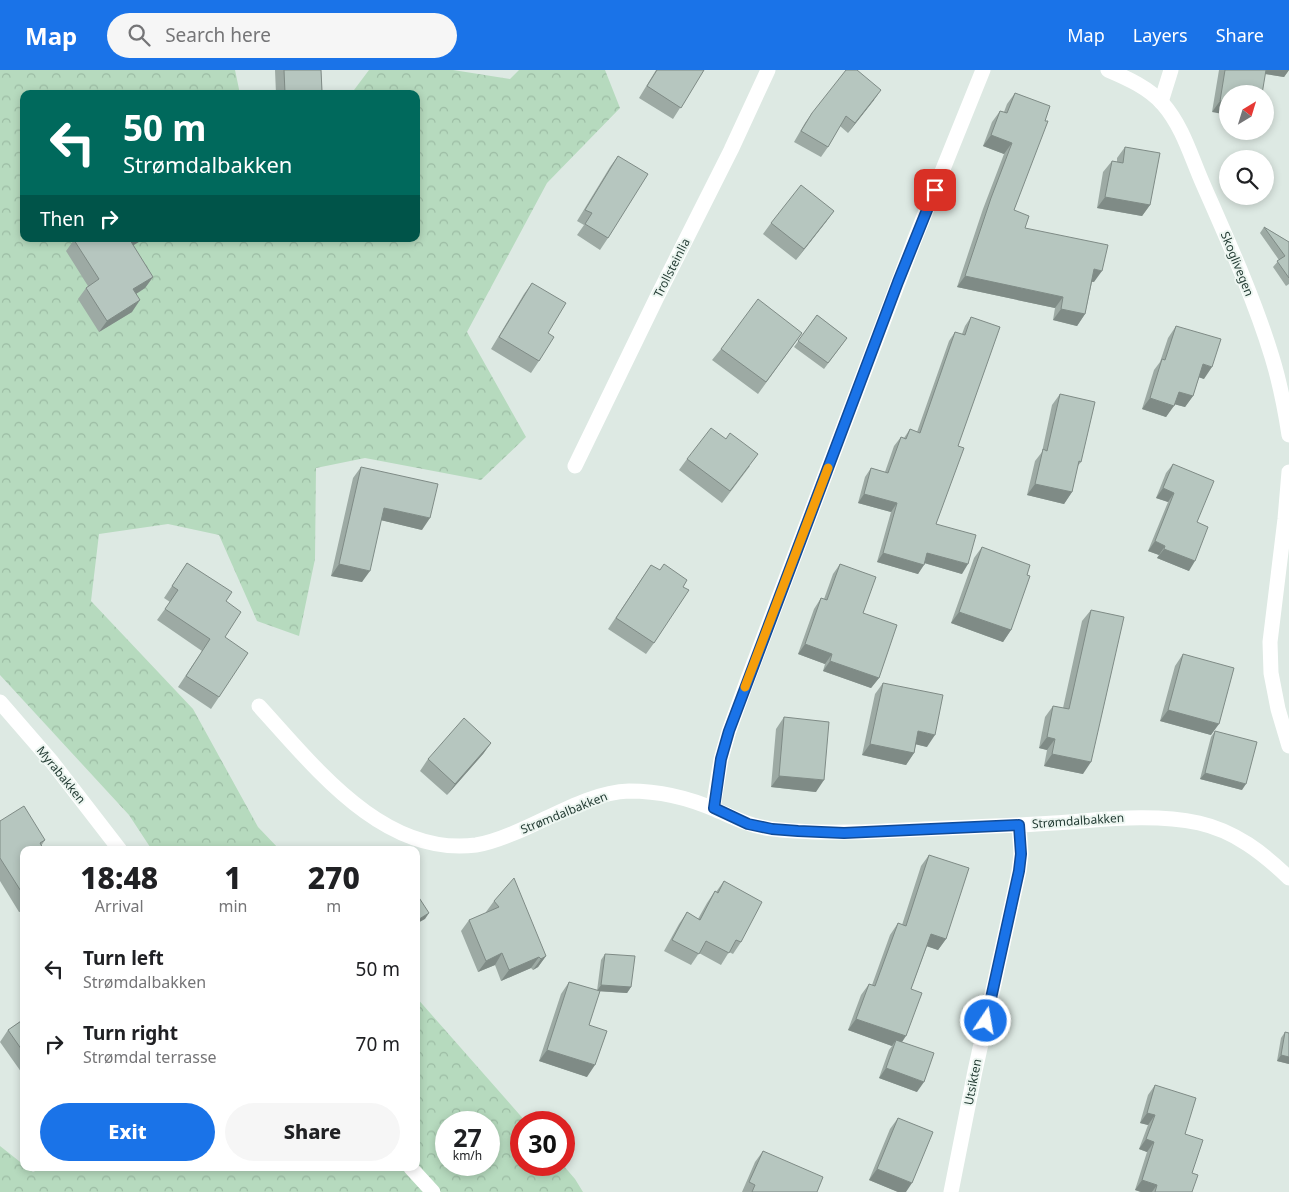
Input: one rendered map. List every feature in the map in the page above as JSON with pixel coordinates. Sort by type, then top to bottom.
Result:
[{"type":"street","name":"Trollsteinlia","points":[[575,466],[658,295],[732,150],[768,70]]},
{"type":"street","points":[[714,808],[721,759],[729,731],[898,282],[983,70]]},
{"type":"street","name":"Skoglivegen","points":[[1108,70],[1144,88],[1161,102],[1175,120],[1188,146],[1241,270],[1272,357],[1283,400],[1289,435]]},
{"type":"street","points":[[1161,102],[1167,88],[1171,70]]},
{"type":"street","points":[[1289,472],[1270,642],[1271,673],[1278,709],[1289,746]]},
{"type":"street","name":"Myrabakken","points":[[0,702],[52,762],[117,846]]},
{"type":"street","name":"Strømdalbakken","points":[[259,706],[330,783],[359,807],[403,834],[432,843],[455,846],[478,844],[528,828],[606,794],[629,791],[679,797],[714,808],[748,824],[772,829],[798,831],[844,833],[1141,818],[1200,824],[1226,832],[1249,844],[1289,878]]},
{"type":"street","name":"Utsikten","points":[[951,1192],[975,1071],[1019,871],[1021,854],[1019,825]]},
{"type":"street","points":[[414,1171],[434,1192]]},
{"type":"green space","points":[[0,70],[235,70],[239,90],[20,90],[20,242],[420,242],[420,90],[354,90],[369,70],[453,70],[510,79],[519,70],[605,70],[620,108],[547,183],[467,332],[526,437],[481,480],[365,458],[316,468],[315,559],[299,636],[257,621],[219,535],[168,524],[99,534],[91,601],[193,709],[258,827],[276,846],[149,846],[129,815],[0,675]]},
{"type":"green space","points":[[420,1002],[516,1111],[510,1111],[510,1176],[572,1176],[583,1192],[0,1192],[0,1146],[20,1162],[20,1171],[420,1171]]},
{"type":"building","points":[[284,70],[321,70],[322,90],[285,90]]},
{"type":"building","points":[[657,70],[704,70],[681,108],[647,86]]},
{"type":"building","points":[[846,70],[857,70],[881,90],[855,123],[846,116],[828,147],[801,131],[812,113]]},
{"type":"building","points":[[1225,70],[1266,70],[1264,85],[1223,85]]},
{"type":"building","points":[[1015,93],[1050,106],[1045,121],[1048,121],[1014,210],[1029,216],[1025,228],[1108,245],[1102,271],[1094,269],[1085,314],[1061,309],[1063,297],[965,276],[1012,143],[991,135],[1000,111],[1007,113]]},
{"type":"building","points":[[1125,147],[1160,153],[1150,205],[1105,197],[1112,161],[1123,163]]},
{"type":"building","points":[[618,156],[648,174],[608,238],[585,224],[592,213],[585,210]]},
{"type":"building","points":[[801,185],[834,211],[804,249],[771,223]]},
{"type":"building","points":[[1264,227],[1289,242],[1289,278],[1277,261],[1285,256]]},
{"type":"building","points":[[75,242],[131,242],[153,277],[133,289],[140,300],[107,321],[86,288],[99,279]]},
{"type":"building","points":[[532,283],[566,303],[548,333],[554,337],[539,361],[499,337]]},
{"type":"building","points":[[758,299],[802,333],[766,382],[721,349]]},
{"type":"building","points":[[817,315],[847,338],[828,363],[798,341]]},
{"type":"building","points":[[971,317],[1000,327],[958,446],[964,448],[936,524],[976,535],[968,564],[927,553],[924,565],[883,553],[897,503],[864,494],[871,468],[888,473],[901,437],[906,439],[910,429],[920,433],[955,332],[965,335]]},
{"type":"building","points":[[1176,326],[1221,339],[1212,367],[1203,364],[1193,396],[1179,392],[1174,406],[1150,398],[1162,359],[1165,360]]},
{"type":"building","points":[[1060,394],[1095,402],[1072,492],[1035,484],[1043,449],[1047,451]]},
{"type":"building","points":[[711,428],[726,439],[730,433],[758,454],[730,491],[687,459]]},
{"type":"building","points":[[1173,464],[1214,481],[1197,522],[1208,527],[1195,561],[1164,549],[1165,546],[1155,541],[1174,493],[1163,488]]},
{"type":"building","points":[[361,467],[438,484],[430,518],[384,508],[370,571],[339,564]]},
{"type":"building","points":[[982,547],[1030,565],[1027,575],[1030,576],[1011,630],[959,612]]},
{"type":"building","points":[[187,563],[232,592],[226,601],[241,612],[225,637],[248,653],[219,697],[186,676],[210,639],[165,609],[178,590],[172,586]]},
{"type":"building","points":[[664,564],[687,580],[683,587],[689,590],[654,643],[616,618],[651,565],[660,570]]},
{"type":"building","points":[[840,564],[876,577],[863,613],[897,625],[879,678],[830,661],[832,654],[805,644],[821,598],[827,600]]},
{"type":"building","points":[[1091,610],[1124,617],[1091,762],[1052,754],[1055,739],[1047,737],[1053,706],[1069,709]]},
{"type":"building","points":[[1183,654],[1234,668],[1219,724],[1168,710]]},
{"type":"building","points":[[883,683],[943,695],[935,735],[918,731],[914,753],[870,744]]},
{"type":"building","points":[[784,717],[829,722],[824,780],[779,776]]},
{"type":"building","points":[[464,718],[491,743],[455,784],[428,759]]},
{"type":"building","points":[[1215,731],[1257,742],[1246,784],[1205,773]]},
{"type":"building","points":[[24,806],[45,840],[40,843],[42,846],[20,846],[20,890],[0,858],[0,821]]},
{"type":"building","points":[[929,855],[969,868],[946,939],[931,934],[911,989],[922,993],[906,1036],[856,1019],[869,984],[875,986],[898,923],[906,926]]},
{"type":"building","points":[[514,878],[546,956],[541,959],[539,957],[509,970],[502,953],[486,961],[469,920],[499,907],[494,901]]},
{"type":"building","points":[[724,881],[762,902],[741,942],[736,940],[729,953],[706,941],[699,954],[672,940],[687,912],[700,920],[715,891],[718,893]]},
{"type":"building","points":[[420,899],[429,913],[420,919]]},
{"type":"building","points":[[605,954],[635,956],[631,987],[601,985]]},
{"type":"building","points":[[569,982],[600,991],[589,1025],[607,1031],[595,1065],[547,1050]]},
{"type":"building","points":[[20,1022],[20,1047],[8,1030]]},
{"type":"building","points":[[1285,1032],[1289,1033],[1289,1057],[1281,1055]]},
{"type":"building","points":[[896,1040],[934,1053],[924,1082],[886,1068]]},
{"type":"building","points":[[1155,1085],[1196,1098],[1185,1134],[1203,1140],[1192,1173],[1198,1175],[1192,1192],[1155,1192],[1157,1185],[1142,1180],[1154,1142],[1146,1139],[1155,1115],[1147,1113]]},
{"type":"building","points":[[898,1118],[933,1132],[912,1183],[877,1169]]},
{"type":"building","points":[[763,1151],[823,1177],[817,1192],[752,1192],[755,1185],[749,1182]]},
{"type":"slow traffic","points":[[745,687],[828,468]]},
{"type":"route","points":[[935,190],[898,282],[729,731],[721,759],[714,808],[748,824],[772,829],[798,831],[844,833],[1019,825],[1021,854],[1019,871],[986,1021]]}]
